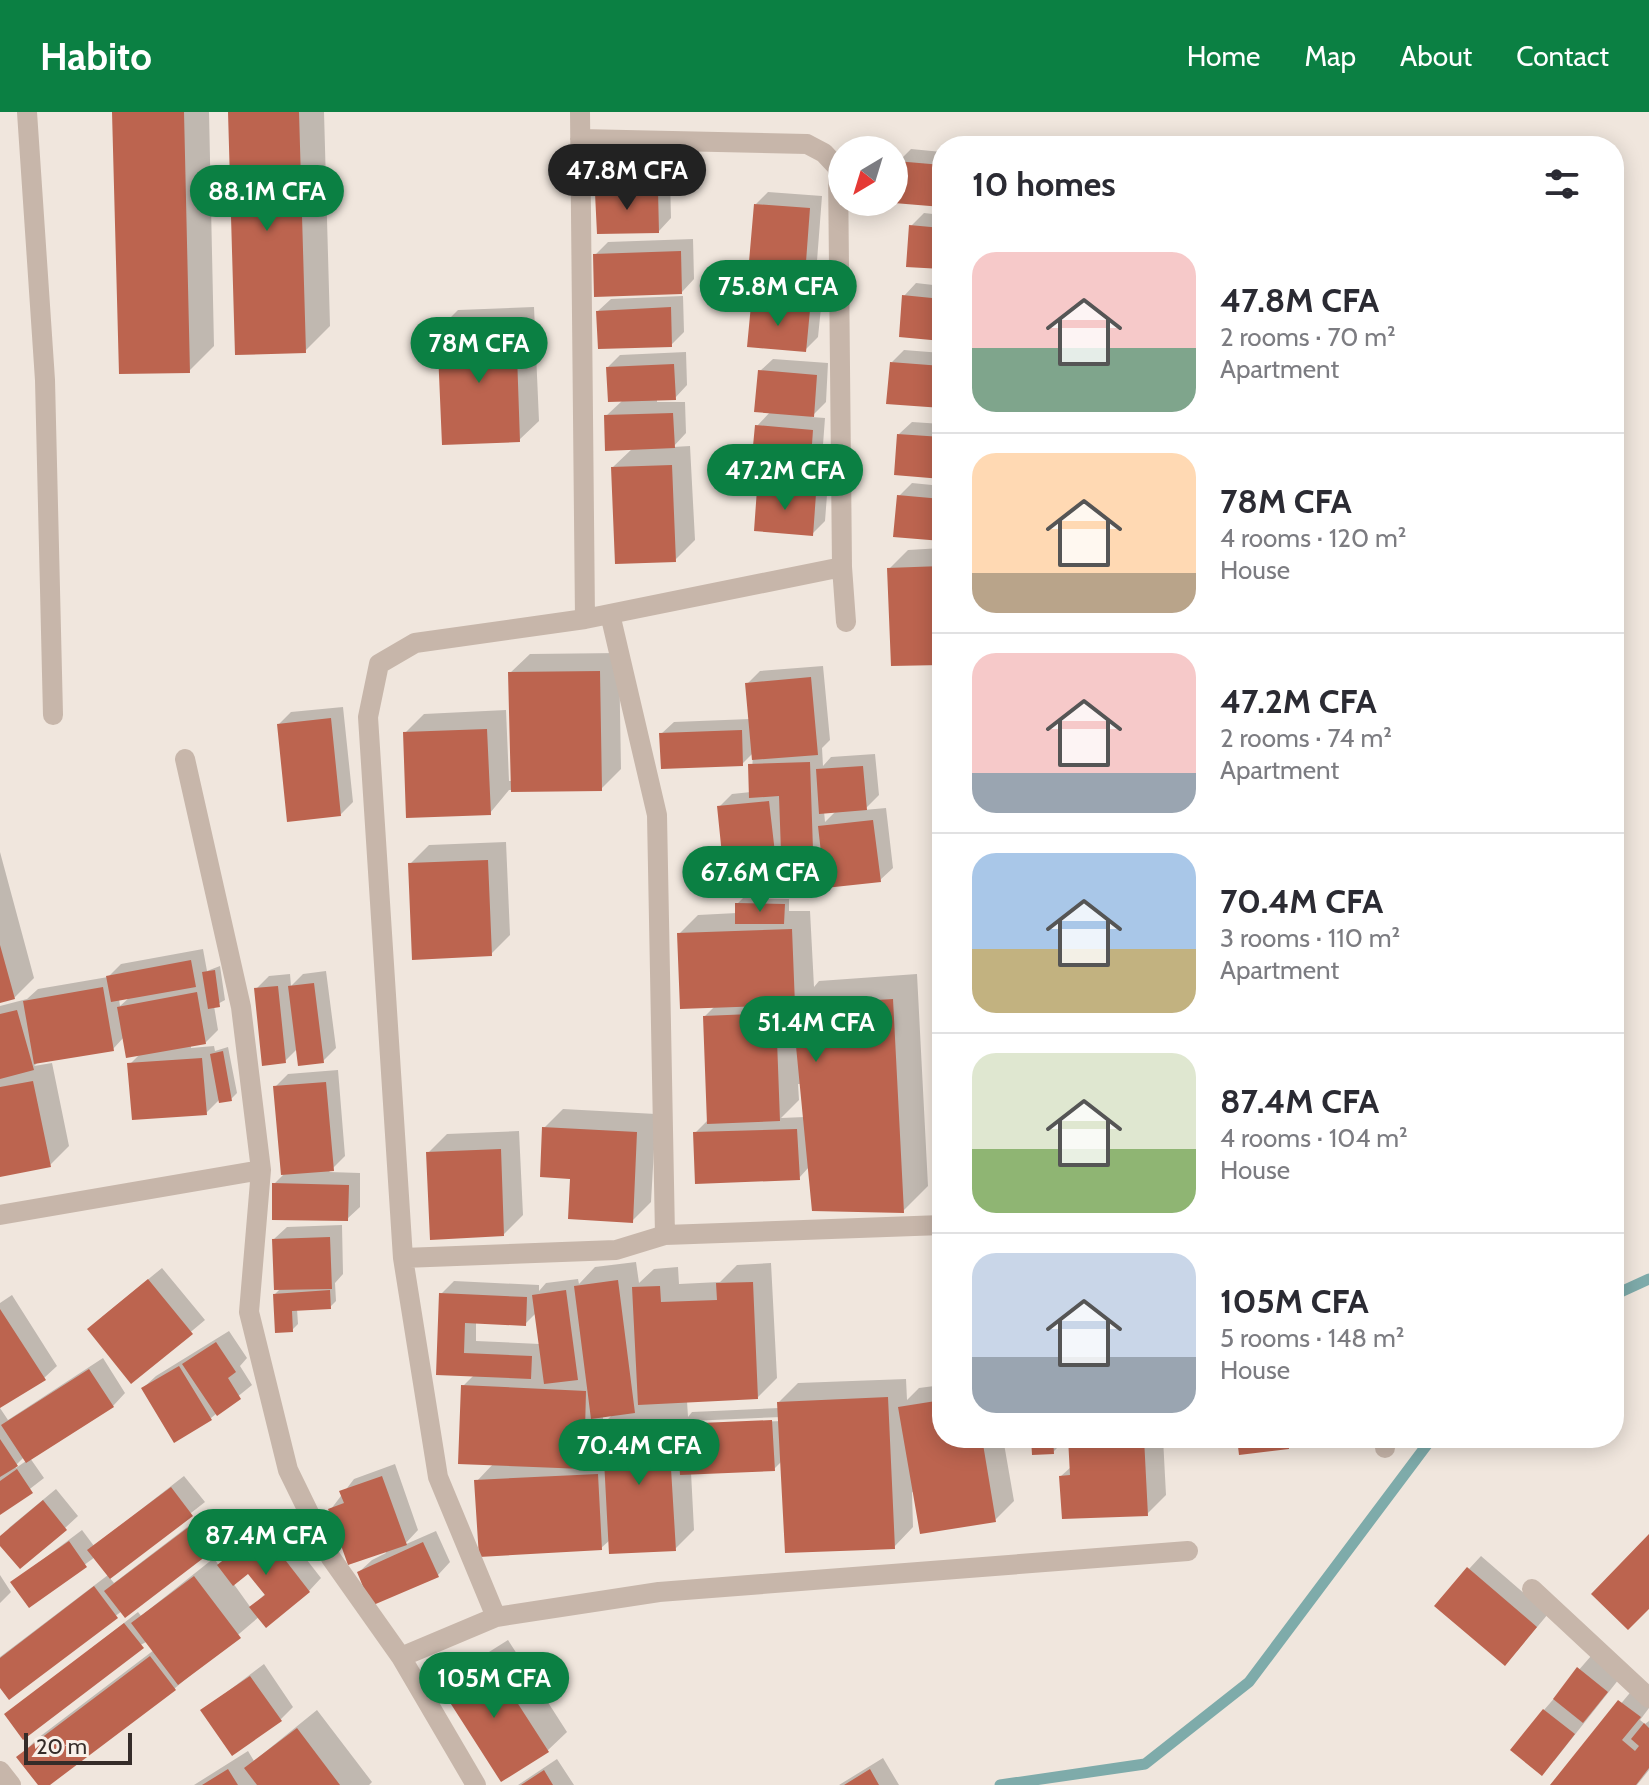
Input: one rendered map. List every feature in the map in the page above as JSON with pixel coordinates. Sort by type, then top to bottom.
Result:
[{"type":"street","points":[[27,112],[45,380],[53,715]]},
{"type":"street","points":[[580,112],[585,619]]},
{"type":"street","points":[[580,139],[807,144],[824,153],[838,168],[842,567],[846,622]]},
{"type":"street","points":[[496,1617],[438,1477],[403,1258],[368,717],[379,664],[415,643],[585,619],[842,567]]},
{"type":"street","points":[[610,614],[657,815],[665,1235]]},
{"type":"street","points":[[185,759],[241,1007],[261,1170],[249,1312],[262,1376],[288,1470],[331,1558],[401,1657],[476,1785]]},
{"type":"street","points":[[0,1215],[261,1170]]},
{"type":"street","points":[[403,1258],[616,1250],[665,1235],[932,1225]]},
{"type":"street","points":[[401,1657],[496,1617],[659,1592],[1188,1551]]},
{"type":"street","points":[[1532,1589],[1649,1698]]},
{"type":"street","points":[[0,1771],[11,1785]]},
{"type":"building","points":[[112,112],[184,112],[190,373],[119,374]]},
{"type":"building","points":[[228,112],[299,112],[306,353],[235,355]]},
{"type":"building","points":[[908,162],[932,164],[932,206],[908,204]]},
{"type":"building","points":[[658,190],[659,233],[597,234],[595,193]]},
{"type":"building","points":[[754,204],[810,208],[804,289],[747,285]]},
{"type":"building","points":[[909,225],[932,227],[932,268],[906,267]]},
{"type":"building","points":[[681,251],[682,294],[594,297],[593,254]]},
{"type":"building","points":[[902,295],[932,298],[932,340],[899,337]]},
{"type":"building","points":[[751,305],[810,310],[806,352],[747,347]]},
{"type":"building","points":[[671,307],[672,347],[598,349],[596,311]]},
{"type":"building","points":[[516,325],[520,442],[442,445],[437,328]]},
{"type":"building","points":[[890,362],[932,365],[932,407],[886,404]]},
{"type":"building","points":[[674,364],[676,400],[608,402],[606,367]]},
{"type":"building","points":[[758,370],[817,375],[814,417],[754,412]]},
{"type":"building","points":[[673,413],[675,448],[605,451],[604,415]]},
{"type":"building","points":[[755,425],[813,430],[810,472],[751,467]]},
{"type":"building","points":[[897,434],[932,436],[932,478],[894,475]]},
{"type":"building","points":[[672,465],[676,562],[615,564],[611,467]]},
{"type":"building","points":[[757,489],[816,494],[813,536],[754,531]]},
{"type":"building","points":[[897,495],[932,498],[932,540],[893,537]]},
{"type":"building","points":[[932,566],[932,665],[891,666],[887,568]]},
{"type":"building","points":[[600,671],[602,791],[511,792],[508,672]]},
{"type":"building","points":[[811,677],[818,755],[752,760],[745,683]]},
{"type":"building","points":[[331,718],[341,816],[287,822],[277,724]]},
{"type":"building","points":[[487,729],[491,815],[406,818],[403,732]]},
{"type":"building","points":[[742,730],[743,766],[661,769],[659,733]]},
{"type":"building","points":[[810,762],[814,879],[782,880],[779,796],[749,798],[748,764]]},
{"type":"building","points":[[863,766],[867,810],[819,814],[816,769]]},
{"type":"building","points":[[769,801],[778,879],[725,884],[717,806]]},
{"type":"building","points":[[873,820],[881,882],[825,888],[818,826]]},
{"type":"building","points":[[488,860],[492,956],[412,960],[408,863]]},
{"type":"building","points":[[735,903],[785,904],[784,924],[735,924]]},
{"type":"building","points":[[792,929],[795,1005],[893,999],[904,1213],[812,1211],[792,1005],[680,1009],[677,933]]},
{"type":"building","points":[[0,945],[15,999],[0,1003]]},
{"type":"building","points":[[191,960],[196,987],[111,1002],[106,976]]},
{"type":"building","points":[[215,970],[220,1007],[208,1009],[202,972]]},
{"type":"building","points":[[314,983],[324,1063],[298,1066],[288,986]]},
{"type":"building","points":[[278,986],[286,1063],[262,1066],[254,988]]},
{"type":"building","points":[[103,987],[114,1051],[34,1064],[23,1001]]},
{"type":"building","points":[[197,992],[206,1044],[126,1058],[117,1007]]},
{"type":"building","points":[[17,1010],[34,1070],[0,1079],[0,1014]]},
{"type":"building","points":[[776,1013],[780,1121],[707,1124],[703,1016]]},
{"type":"building","points":[[223,1051],[232,1101],[219,1103],[210,1054]]},
{"type":"building","points":[[202,1058],[207,1115],[132,1120],[127,1063]]},
{"type":"building","points":[[33,1081],[51,1167],[0,1177],[0,1087]]},
{"type":"building","points":[[326,1082],[334,1171],[281,1175],[273,1086]]},
{"type":"building","points":[[542,1127],[637,1132],[633,1223],[568,1219],[570,1179],[540,1177]]},
{"type":"building","points":[[797,1129],[800,1180],[695,1184],[693,1132]]},
{"type":"building","points":[[501,1149],[504,1236],[430,1240],[426,1152]]},
{"type":"building","points":[[272,1183],[349,1185],[348,1221],[272,1220]]},
{"type":"building","points":[[330,1237],[332,1289],[274,1290],[272,1239]]},
{"type":"building","points":[[148,1279],[193,1334],[131,1384],[87,1329]]},
{"type":"building","points":[[618,1280],[635,1413],[591,1419],[574,1286]]},
{"type":"building","points":[[753,1282],[758,1399],[638,1405],[632,1287],[660,1286],[661,1302],[717,1300],[716,1283]]},
{"type":"building","points":[[330,1290],[331,1309],[292,1311],[293,1332],[275,1333],[273,1294]]},
{"type":"building","points":[[566,1290],[578,1380],[544,1384],[532,1295]]},
{"type":"building","points":[[439,1293],[527,1297],[526,1326],[465,1323],[464,1353],[532,1356],[531,1379],[436,1375]]},
{"type":"building","points":[[0,1309],[46,1380],[0,1408]]},
{"type":"building","points":[[216,1342],[236,1372],[228,1378],[241,1399],[217,1416],[182,1364]]},
{"type":"building","points":[[179,1366],[212,1420],[174,1443],[141,1388]]},
{"type":"building","points":[[89,1369],[114,1407],[26,1463],[1,1425]]},
{"type":"building","points":[[461,1385],[586,1391],[584,1469],[458,1464]]},
{"type":"building","points":[[888,1397],[895,1549],[785,1553],[777,1402]]},
{"type":"building","points":[[932,1402],[932,1448],[984,1448],[996,1522],[920,1534],[898,1407]]},
{"type":"building","points":[[668,1419],[676,1551],[609,1554],[602,1422]]},
{"type":"building","points":[[772,1420],[775,1471],[680,1475],[677,1424]]},
{"type":"building","points":[[0,1439],[18,1466],[0,1477]]},
{"type":"building","points":[[1032,1448],[1054,1448],[1054,1454],[1032,1455]]},
{"type":"building","points":[[1069,1448],[1145,1448],[1148,1516],[1062,1519],[1059,1476],[1070,1475]]},
{"type":"building","points":[[1238,1448],[1289,1448],[1289,1449],[1239,1455]]},
{"type":"building","points":[[17,1469],[33,1493],[0,1515],[0,1481]]},
{"type":"building","points":[[598,1474],[602,1550],[479,1557],[474,1480]]},
{"type":"building","points":[[382,1476],[407,1545],[348,1565],[328,1509],[344,1503],[339,1491]]},
{"type":"building","points":[[171,1487],[193,1516],[110,1579],[87,1550]]},
{"type":"building","points":[[43,1500],[67,1530],[20,1569],[0,1546],[0,1536]]},
{"type":"building","points":[[190,1526],[210,1553],[125,1618],[104,1591]]},
{"type":"building","points":[[262,1530],[310,1592],[266,1628],[249,1607],[265,1595],[248,1574],[233,1586],[217,1565]]},
{"type":"building","points":[[1649,1534],[1649,1609],[1628,1630],[1591,1594]]},
{"type":"building","points":[[69,1541],[87,1567],[29,1608],[10,1582]]},
{"type":"building","points":[[423,1542],[439,1577],[371,1606],[357,1572]]},
{"type":"building","points":[[1467,1567],[1537,1627],[1505,1666],[1434,1606]]},
{"type":"building","points":[[194,1576],[241,1638],[178,1685],[131,1623]]},
{"type":"building","points":[[94,1586],[118,1618],[9,1700],[0,1688],[0,1658]]},
{"type":"building","points":[[124,1623],[144,1648],[23,1740],[4,1714]]},
{"type":"building","points":[[150,1656],[176,1690],[50,1785],[38,1785],[16,1757]]},
{"type":"building","points":[[488,1657],[549,1752],[501,1782],[440,1687]]},
{"type":"building","points":[[1577,1667],[1608,1692],[1583,1723],[1553,1699]]},
{"type":"building","points":[[250,1676],[282,1721],[232,1756],[200,1710]]},
{"type":"building","points":[[1618,1700],[1641,1717],[1622,1740],[1635,1751],[1639,1746],[1631,1739],[1644,1723],[1649,1728],[1649,1768],[1636,1785],[1550,1785]]},
{"type":"building","points":[[1543,1709],[1575,1734],[1542,1776],[1510,1750]]},
{"type":"building","points":[[297,1728],[340,1785],[257,1785],[244,1768]]},
{"type":"building","points":[[228,1769],[238,1785],[202,1785]]},
{"type":"building","points":[[870,1769],[879,1785],[844,1785]]},
{"type":"building","points":[[544,1770],[553,1785],[521,1785]]},
{"type":"waterway","points":[[1624,1290],[1649,1279]]},
{"type":"waterway","points":[[1000,1785],[1145,1764],[1249,1682],[1424,1448]]}]
